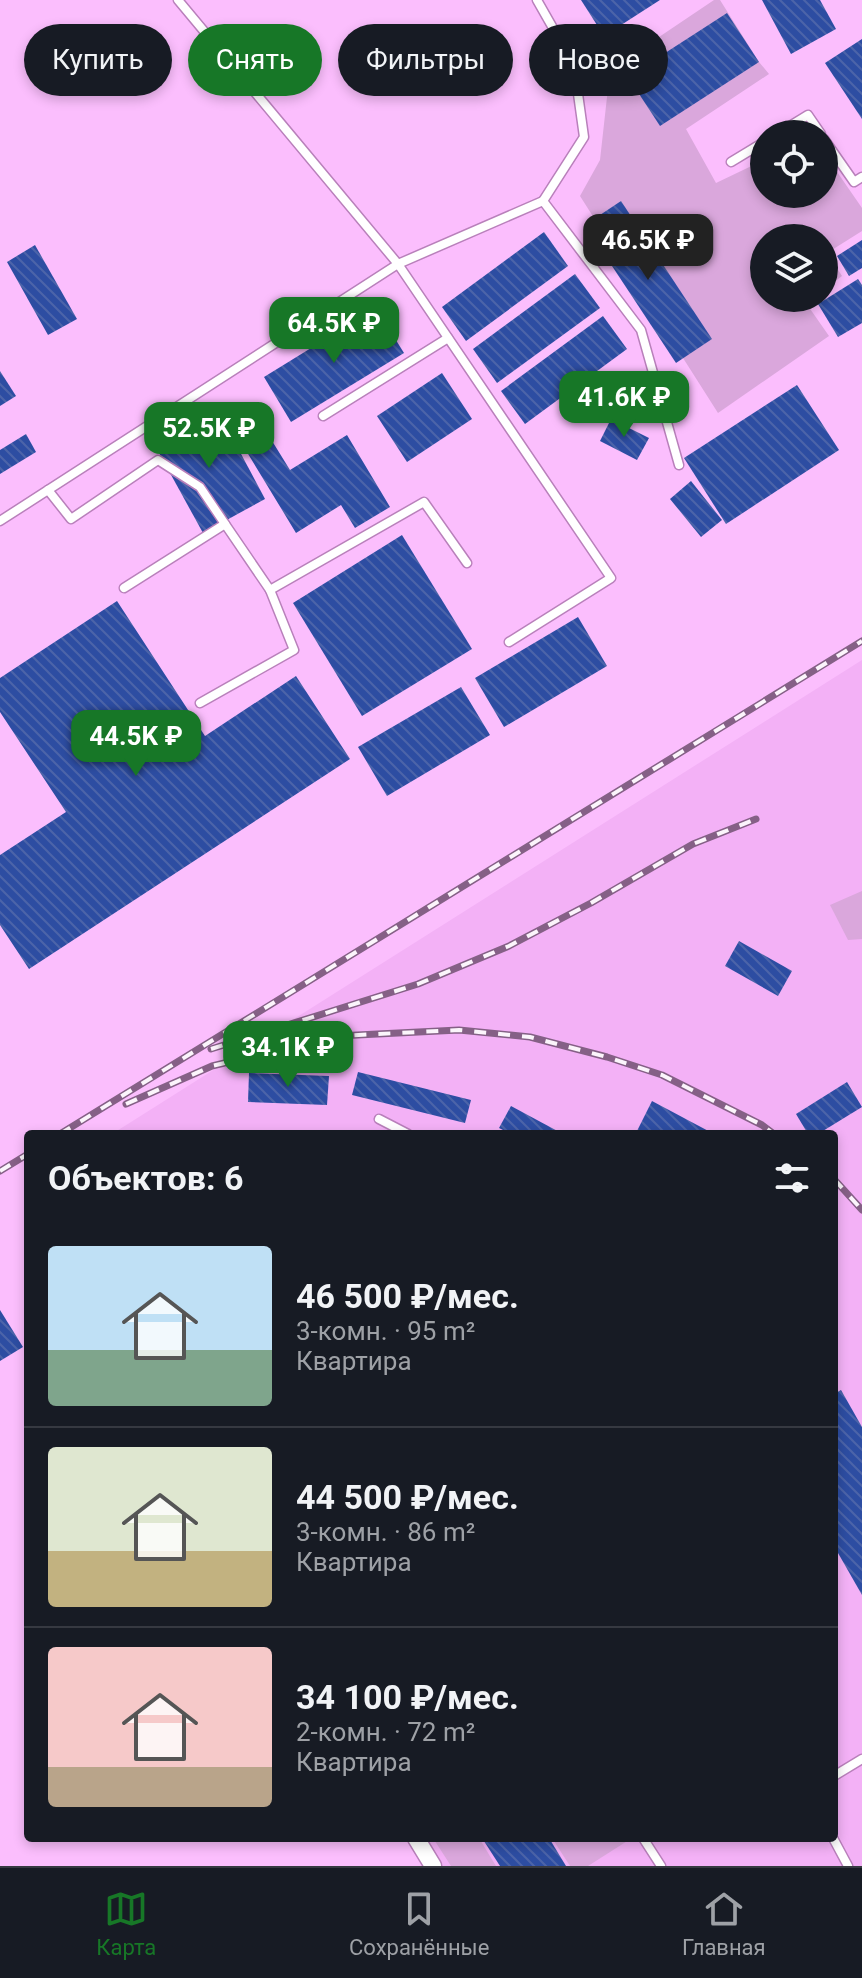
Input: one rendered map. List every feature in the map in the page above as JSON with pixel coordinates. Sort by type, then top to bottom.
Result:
[{"type":"street","points":[[418,1842],[433,1866]]},
{"type":"lane","points":[[178,0],[398,264],[611,578],[509,642]]},
{"type":"lane","points":[[0,521],[398,264],[543,201],[584,137],[574,65],[537,0]]},
{"type":"lane","points":[[731,162],[750,150]]},
{"type":"lane","points":[[838,159],[854,182],[862,177]]},
{"type":"lane","points":[[543,201],[641,330],[679,465]]},
{"type":"lane","points":[[323,416],[448,338]]},
{"type":"lane","points":[[48,490],[71,519],[158,460],[200,487],[270,590],[294,650],[200,703]]},
{"type":"lane","points":[[270,590],[424,502],[467,563]]},
{"type":"lane","points":[[124,588],[225,524]]},
{"type":"lane","points":[[379,1119],[400,1130]]},
{"type":"lane","points":[[838,1774],[862,1759]]},
{"type":"lane","points":[[646,1842],[661,1866]]},
{"type":"lane","points":[[835,1842],[848,1866]]},
{"type":"shaded area","points":[[714,0],[720,0],[769,74],[686,129],[716,183],[750,167],[750,208],[838,208],[838,173],[862,208],[862,231],[838,246],[838,224],[750,224],[750,312],[812,312],[829,336],[718,413],[580,196],[600,160],[607,96],[668,96],[668,31]]},
{"type":"shaded area","points":[[862,660],[862,1866],[436,1866],[422,1842],[838,1842],[838,1130],[118,1130]]},
{"type":"shaded area","points":[[862,891],[862,939],[848,940],[830,905]]},
{"type":"shaded area","points":[[436,1842],[481,1842],[496,1866],[451,1866]]},
{"type":"shaded area","points":[[555,1842],[626,1842],[588,1866],[570,1866]]},
{"type":"building","points":[[581,0],[660,0],[623,24],[596,24]]},
{"type":"building","points":[[762,0],[820,0],[836,29],[791,54]]},
{"type":"building","points":[[727,13],[759,62],[660,126],[640,96],[668,96],[668,51]]},
{"type":"building","points":[[862,39],[862,119],[825,63]]},
{"type":"building","points":[[621,201],[712,339],[676,363],[585,225]]},
{"type":"building","points":[[544,232],[568,266],[466,341],[442,307]]},
{"type":"building","points":[[862,240],[862,268],[849,276],[838,255]]},
{"type":"building","points":[[35,245],[77,319],[48,335],[7,262]]},
{"type":"building","points":[[575,274],[600,308],[497,383],[473,349]]},
{"type":"building","points":[[858,279],[862,285],[862,323],[838,337],[823,312],[838,312],[838,292]]},
{"type":"building","points":[[376,308],[404,353],[291,422],[264,377]]},
{"type":"building","points":[[603,316],[627,349],[525,424],[501,391]]},
{"type":"building","points":[[0,371],[16,396],[0,406]]},
{"type":"building","points":[[442,373],[472,419],[407,462],[377,416]]},
{"type":"building","points":[[797,385],[839,450],[726,524],[684,458]]},
{"type":"building","points":[[216,407],[265,499],[203,533],[153,442]]},
{"type":"building","points":[[256,415],[290,470],[347,435],[390,507],[355,528],[341,505],[296,533],[233,429]]},
{"type":"building","points":[[611,419],[649,438],[637,460],[600,441]]},
{"type":"building","points":[[26,434],[36,452],[0,474],[0,450]]},
{"type":"building","points":[[691,481],[722,520],[701,537],[670,499]]},
{"type":"building","points":[[402,535],[472,649],[362,716],[293,603]]},
{"type":"building","points":[[117,601],[205,736],[296,676],[350,759],[29,969],[0,925],[0,855],[66,812],[0,712],[0,678]]},
{"type":"building","points":[[578,617],[607,666],[504,727],[475,678]]},
{"type":"building","points":[[461,687],[490,735],[387,796],[358,747]]},
{"type":"building","points":[[739,941],[792,971],[778,996],[725,966]]},
{"type":"building","points":[[358,1072],[471,1100],[465,1123],[352,1095]]},
{"type":"building","points":[[249,1073],[329,1076],[327,1105],[248,1102]]},
{"type":"building","points":[[847,1082],[862,1107],[825,1130],[806,1130],[796,1114]]},
{"type":"building","points":[[652,1101],[706,1130],[638,1130]]},
{"type":"building","points":[[511,1106],[556,1130],[503,1130],[499,1128]]},
{"type":"building","points":[[0,1310],[23,1347],[0,1361]]},
{"type":"building","points":[[841,1390],[862,1427],[862,1595],[838,1553],[838,1392]]},
{"type":"building","points":[[485,1842],[551,1842],[566,1866],[500,1866]]},
{"type":"railway","points":[[67,1130],[862,641]]},
{"type":"railway","points":[[211,1049],[418,984],[509,946],[693,844],[756,819]]},
{"type":"railway","points":[[126,1104],[212,1066],[337,1036],[459,1030],[530,1037],[607,1057],[662,1075],[769,1130]]},
{"type":"railway","points":[[0,1171],[24,1156]]},
{"type":"railway","points":[[838,1183],[862,1210]]}]
